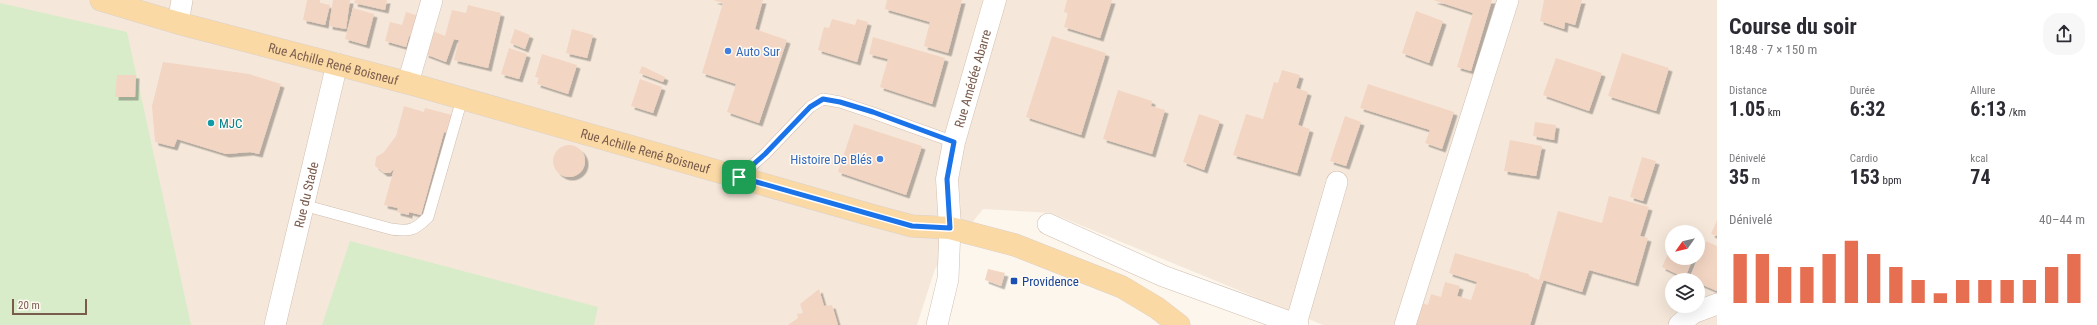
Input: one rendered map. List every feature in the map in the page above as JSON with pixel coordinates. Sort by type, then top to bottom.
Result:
[{"type":"main road","name":"Rue Achille René Boisneuf","points":[[101,0],[178,23],[408,83],[595,135],[912,226],[950,228],[1015,245],[1122,287],[1157,308],[1179,325]]},
{"type":"street","points":[[178,23],[182,0]]},
{"type":"street","points":[[408,83],[432,0]]},
{"type":"street","name":"Rue Amédée Abarre","points":[[950,228],[947,179],[954,142],[995,0]]},
{"type":"street","points":[[1405,325],[1508,0]]},
{"type":"street","name":"Rue du Stade","points":[[275,325],[337,64]]},
{"type":"street","points":[[1048,224],[1163,276],[1297,325],[1337,182]]},
{"type":"street","points":[[937,325],[948,279],[950,228]]},
{"type":"street","points":[[1679,325],[1693,313],[1717,304]]},
{"type":"lane","points":[[303,205],[406,232],[418,227],[428,216],[462,99]]},
{"type":"lane","points":[[739,177],[765,154],[810,107],[823,99],[840,102],[873,112],[954,142]]},
{"type":"shaded area","points":[[0,0],[1717,0],[1717,325],[1323,325],[1051,213],[983,209],[935,269],[917,325],[0,325]]},
{"type":"green space","points":[[0,3],[127,32],[191,325],[0,325]]},
{"type":"green space","points":[[350,241],[598,307],[594,325],[322,325]]},
{"type":"building","points":[[307,0],[320,0],[320,3],[330,5],[325,25],[303,20]]},
{"type":"building","points":[[333,0],[350,0],[346,29],[329,26]]},
{"type":"building","points":[[355,0],[387,0],[385,10],[354,3]]},
{"type":"building","points":[[713,0],[763,0],[755,29],[787,40],[759,123],[727,112],[736,84],[702,73],[723,3]]},
{"type":"building","points":[[887,0],[962,0],[948,53],[924,46],[930,22],[885,9]]},
{"type":"building","points":[[1067,0],[1112,0],[1100,38],[1064,27],[1068,13],[1064,12]]},
{"type":"building","points":[[1433,0],[1492,0],[1471,71],[1457,67],[1473,13]]},
{"type":"building","points":[[1544,0],[1582,0],[1575,25],[1565,22],[1564,29],[1540,21]]},
{"type":"building","points":[[468,5],[501,13],[488,68],[454,60],[459,40],[454,39],[446,62],[425,54],[433,31],[445,36],[452,10],[466,13]]},
{"type":"building","points":[[353,8],[374,14],[366,45],[345,39]]},
{"type":"building","points":[[1416,11],[1443,21],[1429,63],[1402,53]]},
{"type":"building","points":[[406,12],[419,16],[412,37],[409,36],[406,47],[385,41],[390,22],[402,25]]},
{"type":"building","points":[[832,19],[855,25],[857,19],[868,22],[857,62],[818,50],[824,27],[829,28]]},
{"type":"building","points":[[515,29],[530,35],[525,49],[510,43]]},
{"type":"building","points":[[572,29],[593,35],[587,58],[566,53]]},
{"type":"building","points":[[1052,36],[1106,53],[1081,135],[1026,117]]},
{"type":"building","points":[[873,37],[945,58],[932,104],[880,87],[888,59],[869,54]]},
{"type":"building","points":[[509,48],[527,54],[519,79],[501,74]]},
{"type":"building","points":[[1622,53],[1669,68],[1656,111],[1608,96]]},
{"type":"building","points":[[542,54],[577,65],[568,94],[537,84],[539,78],[535,77]]},
{"type":"building","points":[[1556,58],[1602,73],[1589,111],[1543,95]]},
{"type":"building","name":"MJC","points":[[163,62],[249,74],[281,84],[259,154],[250,152],[226,154],[177,139],[174,147],[155,142],[152,106]]},
{"type":"building","points":[[642,66],[665,77],[663,82],[639,73]]},
{"type":"building","points":[[1282,70],[1300,75],[1296,88],[1308,92],[1298,125],[1310,129],[1297,173],[1233,155],[1246,114],[1263,119],[1274,82],[1278,83]]},
{"type":"building","points":[[117,75],[136,75],[135,97],[115,97]]},
{"type":"building","points":[[640,79],[662,87],[653,113],[631,106]]},
{"type":"building","points":[[1368,84],[1454,112],[1442,149],[1425,143],[1430,130],[1360,108]]},
{"type":"building","points":[[1118,90],[1152,101],[1151,106],[1165,110],[1152,154],[1103,139]]},
{"type":"building","points":[[404,106],[424,112],[425,108],[452,115],[447,133],[444,132],[421,215],[409,212],[409,215],[397,212],[398,208],[384,205],[394,169],[390,173],[384,173],[375,166],[376,157],[384,152],[396,136]]},
{"type":"building","points":[[1199,114],[1220,121],[1204,170],[1183,162]]},
{"type":"building","points":[[1345,116],[1361,122],[1346,166],[1330,161]]},
{"type":"building","points":[[1535,122],[1556,125],[1554,140],[1533,136]]},
{"type":"building","name":"Histoire De Blés","points":[[854,124],[922,146],[906,195],[838,172]]},
{"type":"building","points":[[1510,140],[1542,146],[1536,176],[1504,171]]},
{"type":"building","points":[[566,145],[572,145],[582,152],[585,161],[584,167],[578,174],[572,177],[566,177],[556,170],[553,164],[553,158],[560,148]]},
{"type":"building","points":[[1642,157],[1656,161],[1643,201],[1630,197]]},
{"type":"building","points":[[1609,196],[1649,207],[1640,236],[1648,238],[1635,283],[1589,270],[1582,292],[1543,280],[1530,325],[1412,325],[1418,302],[1428,305],[1431,294],[1441,297],[1445,282],[1460,286],[1457,296],[1471,300],[1477,282],[1449,273],[1455,253],[1529,274],[1529,276],[1539,280],[1558,211],[1602,223]]},
{"type":"building","points":[[1717,220],[1717,236],[1711,234]]},
{"type":"building","points":[[1706,241],[1717,246],[1717,291],[1705,286],[1705,273],[1692,273],[1695,265],[1705,265]]},
{"type":"building","points":[[1665,260],[1665,265],[1690,265],[1687,273],[1675,273],[1662,267]]},
{"type":"building","points":[[988,269],[1005,273],[1001,286],[985,280]]},
{"type":"building","points":[[819,289],[824,306],[832,305],[838,325],[788,325],[798,318],[797,314],[803,313],[800,304]]},
{"type":"place","name":"Auto Sur","points":[[728,51]]},
{"type":"place","name":"MJC","points":[[211,123]]},
{"type":"place","name":"Histoire De Blés","points":[[880,159]]},
{"type":"place","name":"Providence","points":[[1014,281]]},
{"type":"route","points":[[823,99],[830,99],[873,112],[954,142],[947,179],[950,228],[912,226],[739,177],[765,154],[810,107],[823,99]]}]
